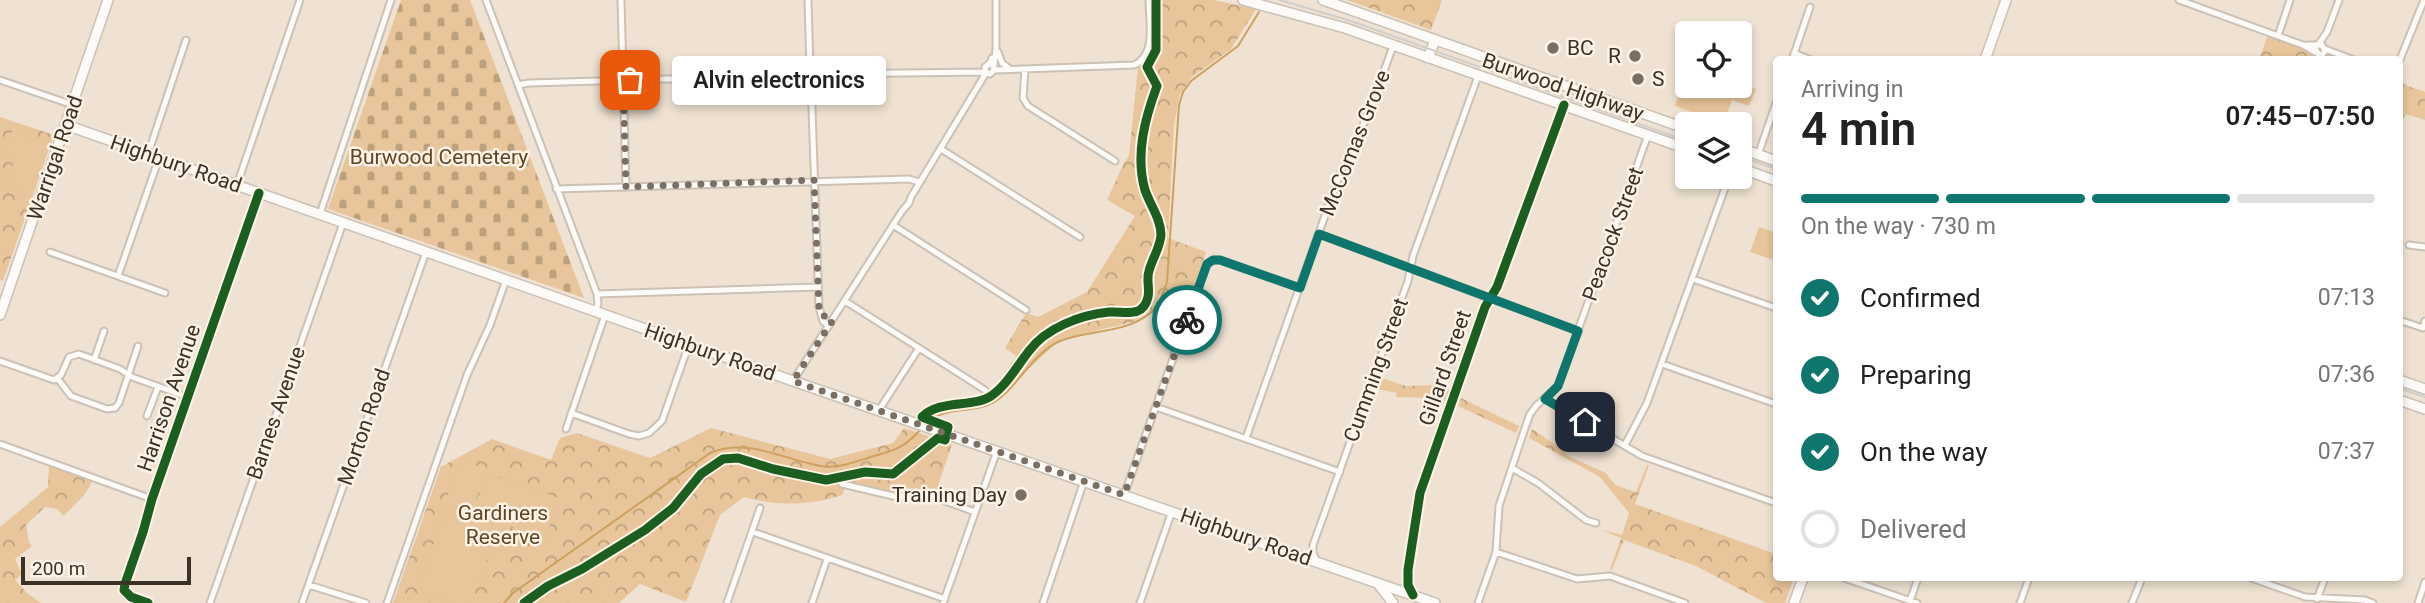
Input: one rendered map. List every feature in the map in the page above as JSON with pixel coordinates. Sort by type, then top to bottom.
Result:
[{"type":"main road","name":"Warrigal Road","points":[[0,316],[108,0]]},
{"type":"main road","name":"Burwood Highway","points":[[1243,0],[1319,20],[1675,145]]},
{"type":"main road","name":"Burwood Highway","points":[[1323,0],[1675,125]]},
{"type":"main road","points":[[1986,56],[2006,0]]},
{"type":"main road","points":[[1428,58],[1435,40]]},
{"type":"main road","name":"Highbury Road","points":[[66,125],[793,381],[1318,562],[1396,590],[1408,597],[1435,603]]},
{"type":"main road","points":[[1752,153],[1773,160]]},
{"type":"main road","points":[[1752,172],[1773,180]]},
{"type":"main road","points":[[2403,381],[2425,389]]},
{"type":"main road","points":[[2403,401],[2425,409]]},
{"type":"main road","points":[[1794,603],[1802,581]]},
{"type":"main road","points":[[1378,584],[1393,603]]},
{"type":"street","points":[[237,185],[300,0]]},
{"type":"street","points":[[320,214],[391,0]]},
{"type":"street","points":[[486,0],[597,293],[600,313],[566,429]]},
{"type":"street","points":[[621,0],[626,187]]},
{"type":"street","points":[[808,0],[810,68]]},
{"type":"street","points":[[793,381],[909,203],[919,182],[990,68],[996,49],[996,0]]},
{"type":"street","points":[[2179,0],[2320,52],[2344,56]]},
{"type":"street","points":[[2278,36],[2290,0]]},
{"type":"street","points":[[2320,52],[2339,0]]},
{"type":"street","points":[[2402,56],[2422,14],[2424,0]]},
{"type":"street","points":[[817,74],[1134,65],[1147,56],[1149,1]]},
{"type":"street","points":[[1793,56],[1810,8]]},
{"type":"street","points":[[148,154],[186,40]]},
{"type":"street","name":"McComas Grove","points":[[1246,438],[1338,179],[1370,110],[1393,46]]},
{"type":"street","points":[[996,49],[1008,69]]},
{"type":"street","points":[[803,75],[805,70],[810,68]]},
{"type":"street","points":[[810,68],[817,74]]},
{"type":"street","points":[[977,89],[990,68]]},
{"type":"street","points":[[1025,69],[1023,98],[1028,106],[1115,161]]},
{"type":"street","points":[[971,70],[980,82]]},
{"type":"street","points":[[803,75],[806,80],[811,81],[816,79],[817,74]]},
{"type":"street","points":[[519,85],[803,75]]},
{"type":"street","name":"Cumming Street","points":[[1313,545],[1478,76]]},
{"type":"street","points":[[0,80],[73,105]]},
{"type":"street","points":[[811,81],[817,287],[820,314],[823,321],[831,323]]},
{"type":"street","name":"Gillard Street","points":[[1408,597],[1408,570],[1420,494],[1485,307],[1497,287],[1564,105]]},
{"type":"street","points":[[1758,155],[1773,112]]},
{"type":"street","name":"Peacock Street","points":[[1478,603],[1496,552],[1499,506],[1530,414],[1558,386],[1648,135]]},
{"type":"street","points":[[941,149],[1080,237]]},
{"type":"street","points":[[118,276],[159,158]]},
{"type":"street","points":[[556,189],[814,180],[909,179],[919,182]]},
{"type":"street","points":[[1625,445],[1647,403],[1725,189]]},
{"type":"street","name":"Harrison Avenue","points":[[148,603],[128,596],[124,588],[152,497],[259,193]]},
{"type":"street","name":"Barnes Avenue","points":[[210,603],[343,223]]},
{"type":"street","points":[[893,225],[1026,310]]},
{"type":"street","points":[[1319,234],[1578,331]]},
{"type":"street","points":[[2409,246],[2425,247]]},
{"type":"street","name":"Morton Road","points":[[302,603],[426,252]]},
{"type":"street","points":[[50,253],[165,293]]},
{"type":"street","points":[[1124,495],[1207,264],[1220,260],[1300,288]]},
{"type":"street","points":[[1693,279],[1773,307]]},
{"type":"street","points":[[387,603],[467,375],[490,325],[506,280]]},
{"type":"street","points":[[597,293],[817,287]]},
{"type":"street","points":[[845,301],[985,390]]},
{"type":"street","points":[[2403,321],[2423,328],[2425,321]]},
{"type":"street","points":[[94,359],[104,331]]},
{"type":"street","points":[[571,413],[629,434],[639,436],[649,433],[662,421],[689,344]]},
{"type":"street","points":[[58,379],[69,394],[109,410],[115,408],[138,346]]},
{"type":"street","points":[[879,410],[919,348]]},
{"type":"street","points":[[58,379],[71,355],[77,354],[188,397]]},
{"type":"street","points":[[0,356],[10,365]]},
{"type":"street","points":[[0,361],[49,379],[58,379]]},
{"type":"street","points":[[1662,364],[1773,403]]},
{"type":"street","points":[[147,416],[158,387]]},
{"type":"street","points":[[1545,399],[1650,459],[1773,502]]},
{"type":"street","points":[[1156,407],[1340,472]]},
{"type":"street","points":[[0,443],[152,497]]},
{"type":"street","points":[[753,532],[944,601],[997,451]]},
{"type":"street","points":[[1512,468],[1538,483],[1586,520],[1596,523]]},
{"type":"street","points":[[1043,603],[1084,481]]},
{"type":"street","points":[[842,484],[893,496],[934,497],[975,512]]},
{"type":"street","points":[[727,603],[760,508]]},
{"type":"street","points":[[1140,603],[1172,511]]},
{"type":"street","points":[[1296,555],[1313,545]]},
{"type":"street","points":[[1313,545],[1314,557],[1318,562]]},
{"type":"street","points":[[1496,552],[1577,579],[1610,576],[1685,603]]},
{"type":"street","points":[[812,603],[827,559]]},
{"type":"street","name":"Gillard Street","points":[[1396,590],[1404,582],[1408,570]]},
{"type":"street","points":[[1853,581],[1913,602],[1917,581]]},
{"type":"street","points":[[2021,603],[2028,581]]},
{"type":"street","points":[[2133,603],[2141,581]]},
{"type":"street","points":[[2260,581],[2305,597],[2365,600],[2373,603]]},
{"type":"street","points":[[2317,599],[2324,581]]},
{"type":"street","points":[[2418,603],[2425,582]]},
{"type":"street","points":[[310,583],[366,603]]},
{"type":"green space","name":"Burwood Cemetery","points":[[401,0],[470,0],[584,298],[328,209]]},
{"type":"green space","points":[[1153,0],[1213,0],[1256,9],[1231,49],[1192,77],[1180,94],[1174,124],[1168,238],[1206,252],[1192,296],[1160,294],[1154,309],[1133,322],[1061,339],[990,404],[929,418],[919,417],[930,407],[996,387],[1016,356],[1005,348],[1026,313],[1038,317],[1087,292],[1135,216],[1107,200],[1129,156],[1138,67],[1152,56]]},
{"type":"green space","points":[[1347,0],[1442,0],[1431,30]]},
{"type":"green space","points":[[2268,35],[2323,54],[2344,56],[2260,56]]},
{"type":"green space","points":[[2403,83],[2425,92],[2425,120],[2406,114],[2403,118]]},
{"type":"green space","points":[[1752,88],[1756,89],[1749,106],[1732,100],[1728,112],[1691,112],[1675,106],[1678,98],[1752,98]]},
{"type":"green space","points":[[0,117],[54,135],[3,281],[0,280]]},
{"type":"green space","points":[[12,131],[50,144],[32,197],[5,188],[14,162],[3,157]]},
{"type":"green space","points":[[1759,227],[1773,232],[1773,260],[1750,252]]},
{"type":"green space","points":[[1162,303],[1183,310],[1176,331],[1152,321]]},
{"type":"green space","points":[[1381,378],[1406,386],[1435,385],[1450,390],[1445,402],[1434,398],[1396,397],[1397,393],[1377,389]]},
{"type":"green space","points":[[1461,398],[1519,426],[1516,433],[1458,406]]},
{"type":"green space","name":"Gardiners Reserve","points":[[711,428],[830,459],[893,443],[904,428],[952,444],[935,494],[898,495],[847,482],[842,495],[805,503],[769,502],[744,497],[720,515],[686,602],[640,584],[619,603],[393,603],[441,467],[492,439],[551,460],[560,438],[577,433],[650,458]]},
{"type":"green space","points":[[1532,429],[1568,456],[1606,473],[1615,485],[1636,492],[1649,465],[1635,504],[1773,553],[1773,581],[1793,581],[1785,603],[1766,603],[1696,566],[1624,540],[1612,570],[1610,569],[1621,538],[1602,530],[1622,535],[1629,513],[1600,477],[1529,438]]},
{"type":"green space","points":[[460,460],[487,469],[471,513],[445,504]]},
{"type":"green space","points":[[49,466],[92,481],[83,496],[64,516],[57,509],[45,507],[26,525],[32,546],[15,559],[22,574],[15,580],[41,603],[0,603],[0,527],[48,487]]},
{"type":"green space","points":[[487,473],[559,498],[545,538],[473,513]]},
{"type":"green space","points":[[445,511],[497,529],[471,603],[452,603],[417,591]]},
{"type":"waterway","points":[[927,423],[948,412],[980,407],[997,400],[1040,355],[1060,341],[1136,322],[1156,307],[1167,282],[1179,105],[1183,92],[1191,81],[1238,46],[1259,12]]},
{"type":"waterway","points":[[504,603],[513,593],[710,453],[738,447],[752,448],[807,463],[834,466],[894,450],[920,430]]},
{"type":"tram line","points":[[1280,0],[1351,21],[1675,137]]},
{"type":"tram line","points":[[1752,160],[1773,168]]},
{"type":"tram line","points":[[2403,389],[2425,397]]},
{"type":"cycle path","points":[[922,417],[938,408],[984,400],[991,396],[1007,381],[1036,343],[1054,329],[1098,314],[1137,311],[1146,304],[1148,274],[1161,235],[1145,190],[1141,163],[1145,124],[1157,86],[1147,67],[1156,50],[1156,0]]},
{"type":"cycle path","points":[[1413,595],[1408,585],[1408,570],[1420,493],[1485,307],[1497,287],[1564,105]]},
{"type":"cycle path","points":[[148,603],[131,597],[124,590],[125,584],[259,193]]},
{"type":"cycle path","points":[[524,603],[548,586],[582,569],[645,530],[673,508],[701,474],[723,459],[738,458],[773,469],[826,480],[865,472],[893,474],[938,438],[945,440],[948,427],[922,417]]},
{"type":"way so far","points":[[630,80],[623,80],[626,187],[814,180],[819,307],[820,314],[833,320],[793,381],[1124,495],[1187,320]]},
{"type":"place","name":"BC","points":[[1553,48]]},
{"type":"place","name":"R","points":[[1635,56]]},
{"type":"place","name":"S","points":[[1638,79]]},
{"type":"place","name":"Alvin electronics","points":[[630,80]]},
{"type":"place","name":"Training Day","points":[[1021,495]]},
{"type":"route","points":[[1187,320],[1207,264],[1213,260],[1220,260],[1300,288],[1319,234],[1578,331],[1558,386],[1545,399],[1585,422]]}]
